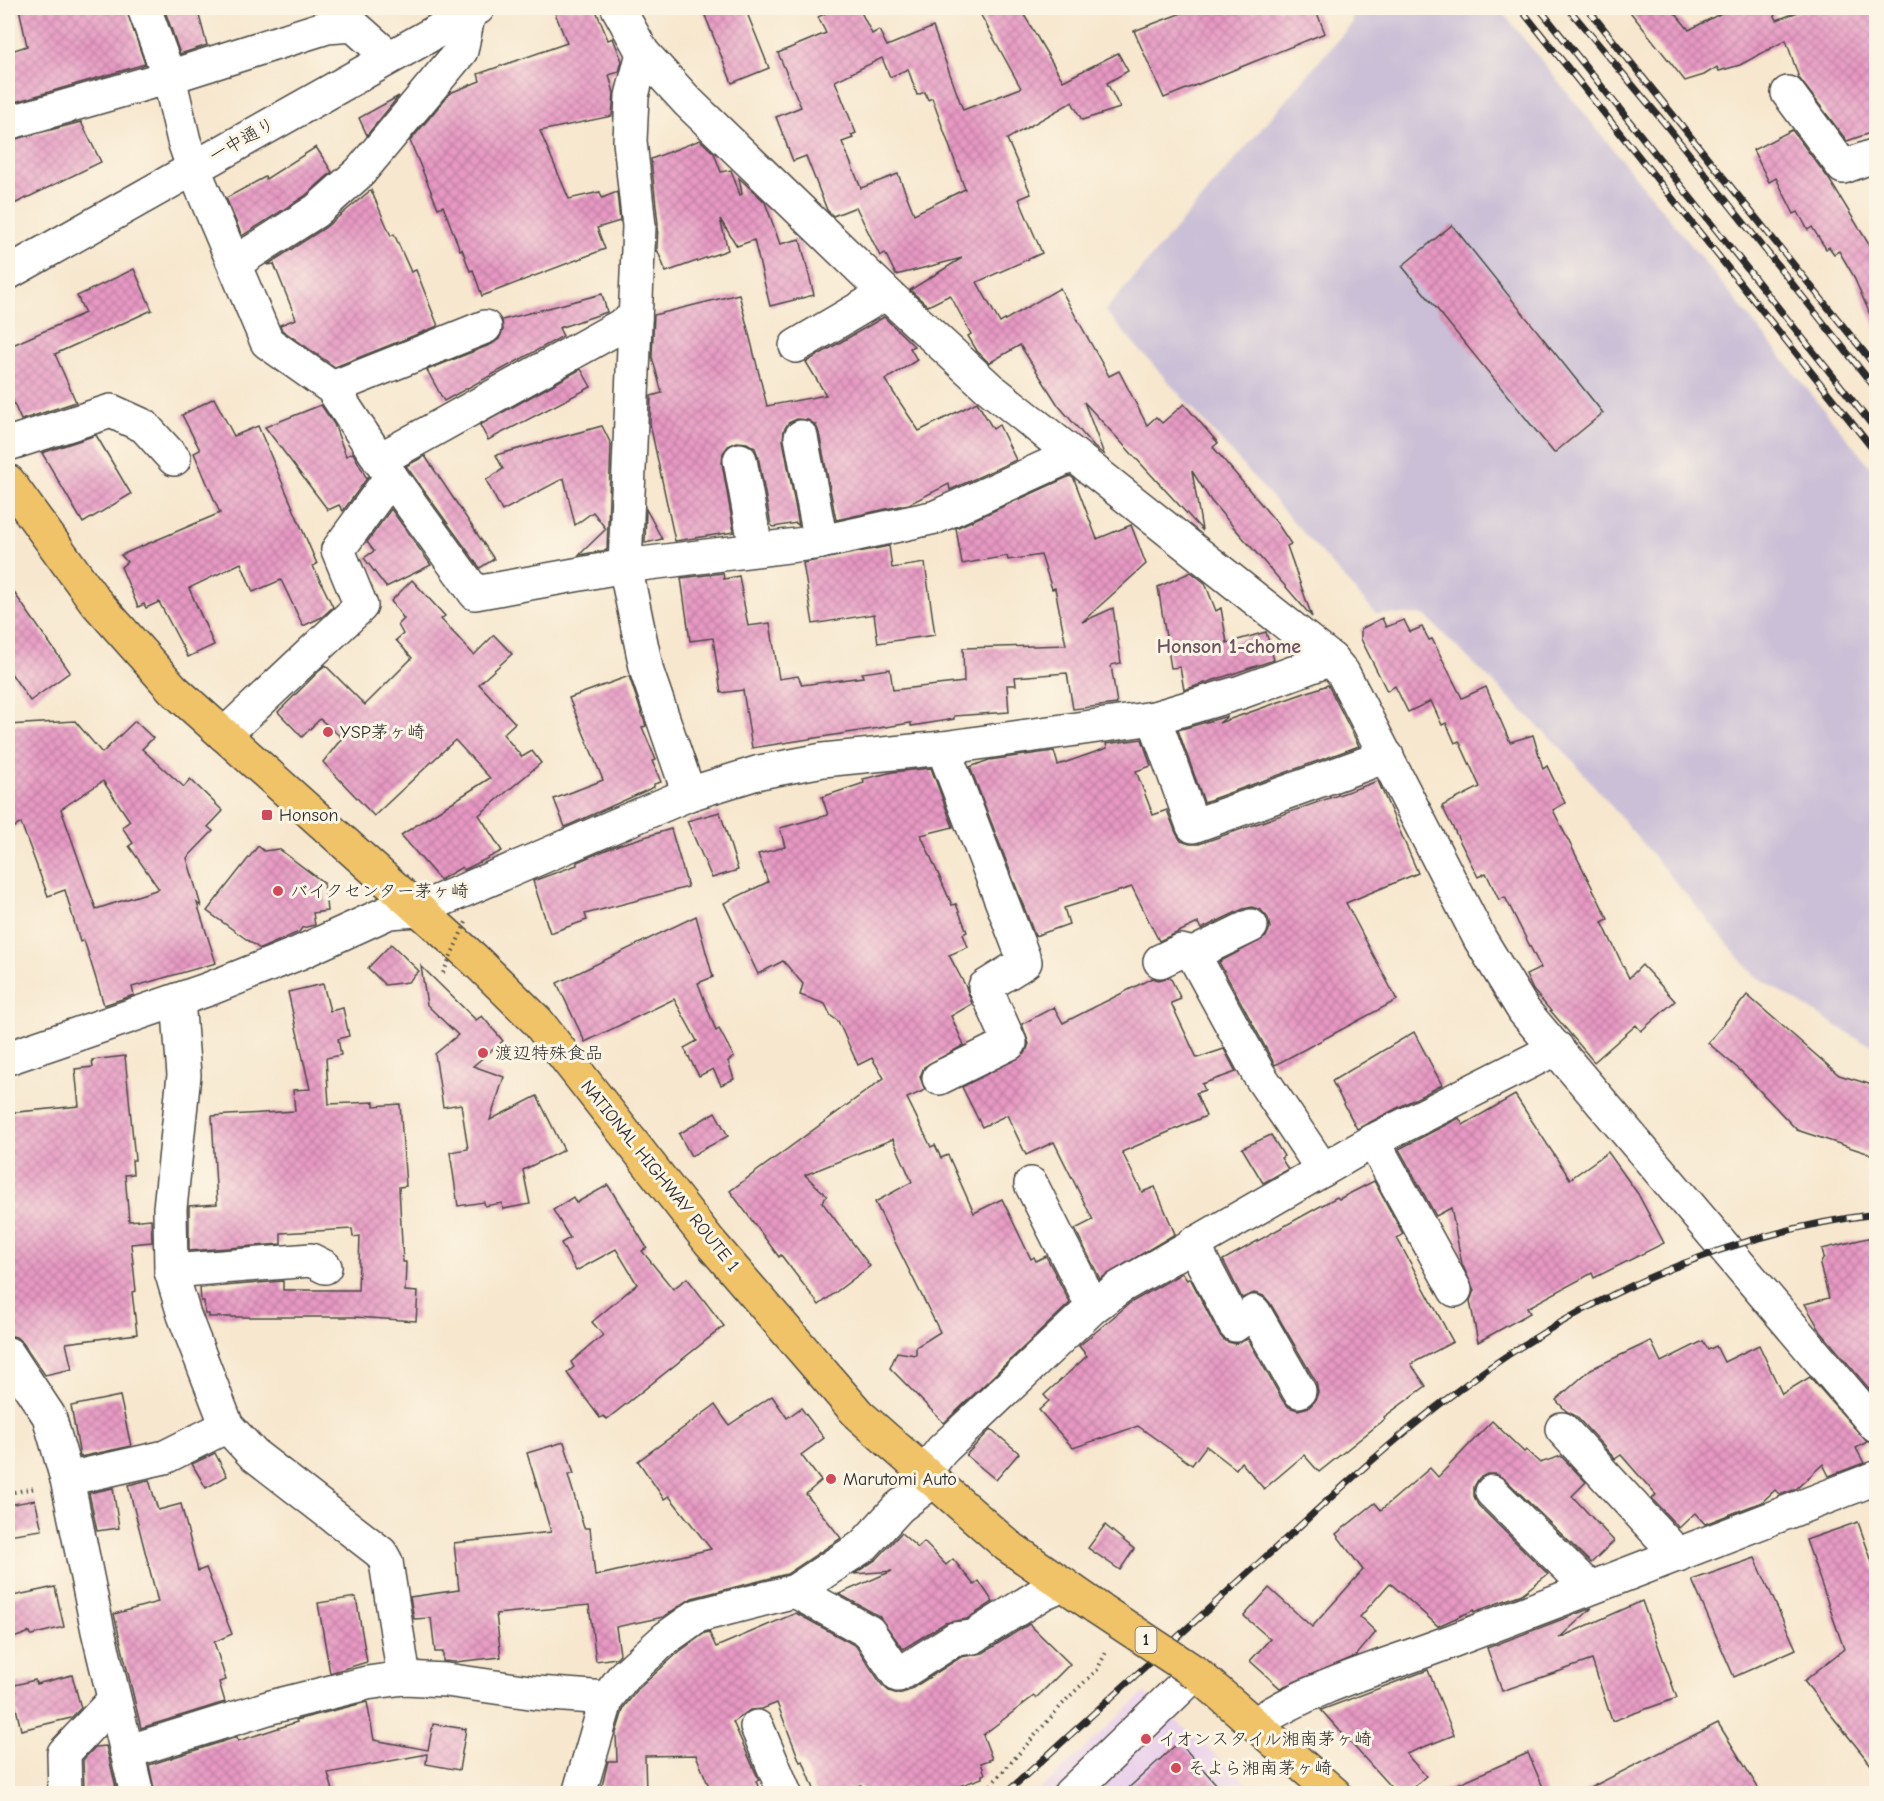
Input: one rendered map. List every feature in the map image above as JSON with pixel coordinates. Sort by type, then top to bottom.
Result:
[{"type":"highway","name":"NATIONAL HIGHWAY ROUTE 1","points":[[8,481],[95,601],[174,689],[474,959],[537,1021],[709,1241],[859,1415],[1008,1546],[1196,1673],[1335,1794]]},
{"type":"street","points":[[144,8],[169,77],[184,141],[193,167],[267,342],[332,388],[385,468],[475,593],[625,566],[821,542],[936,517],[1072,455]]},
{"type":"street","points":[[618,8],[643,53],[688,102],[886,293],[988,387],[1331,659],[1343,673],[1480,939],[1524,1011],[1876,1426]]},
{"type":"street","points":[[235,263],[316,211],[360,172],[461,51],[474,10]]},
{"type":"street","name":"一中通り","points":[[8,273],[474,10]]},
{"type":"street","points":[[8,123],[169,77],[327,27],[353,25],[390,57]]},
{"type":"street","points":[[643,53],[632,96],[630,141],[639,226],[625,566],[646,672],[688,794]]},
{"type":"street","points":[[1788,93],[1843,167],[1876,155]]},
{"type":"street","points":[[796,346],[886,293]]},
{"type":"street","points":[[224,735],[361,606],[338,550],[385,468],[635,318]]},
{"type":"street","points":[[332,388],[485,327]]},
{"type":"street","points":[[8,444],[111,411],[144,426],[174,459]]},
{"type":"street","points":[[801,436],[821,542]]},
{"type":"street","points":[[740,460],[756,549]]},
{"type":"street","points":[[8,1058],[178,1000],[299,953],[390,912],[418,910],[688,794],[760,772],[823,760],[943,748],[1154,718],[1241,692],[1331,659]]},
{"type":"street","points":[[1154,718],[1193,826],[1387,756]]},
{"type":"street","points":[[939,1078],[1010,1043],[985,987],[1025,962],[943,748]]},
{"type":"street","points":[[1160,961],[1181,951],[1193,954],[1251,926]]},
{"type":"street","points":[[1193,954],[1258,1073],[1323,1170]]},
{"type":"street","points":[[178,1000],[184,1075],[170,1208],[171,1270],[184,1315],[227,1426],[253,1454],[381,1553],[386,1562],[404,1678]]},
{"type":"street","points":[[579,1794],[607,1698],[624,1676],[666,1638],[697,1616],[795,1591],[863,1546],[929,1477],[942,1450],[1093,1307],[1120,1287],[1373,1141],[1557,1048]]},
{"type":"street","points":[[1373,1141],[1455,1290]]},
{"type":"street","points":[[1031,1184],[1093,1307]]},
{"type":"street","points":[[1193,1244],[1235,1325],[1254,1312],[1299,1391]]},
{"type":"street","points":[[171,1270],[311,1260],[325,1267]]},
{"type":"street","points":[[8,1354],[49,1416],[67,1479],[114,1700],[137,1794]]},
{"type":"street","points":[[67,1479],[165,1457],[227,1426]]},
{"type":"street","points":[[1562,1429],[1678,1555]]},
{"type":"street","points":[[1256,1723],[1287,1702],[1368,1669],[1454,1641],[1876,1478]]},
{"type":"street","points":[[1492,1492],[1589,1588]]},
{"type":"street","points":[[795,1591],[869,1632],[898,1675],[956,1639],[973,1637],[1043,1593],[1063,1584]]},
{"type":"street","points":[[1070,1794],[1196,1673]]},
{"type":"street","points":[[127,1752],[272,1707],[367,1683],[404,1678],[446,1680],[537,1694],[607,1698]]},
{"type":"street","points":[[64,1794],[64,1753],[114,1700]]},
{"type":"street","points":[[757,1726],[785,1794]]},
{"type":"path","points":[[443,973],[466,921]]},
{"type":"path","points":[[983,1794],[1068,1698],[1097,1670],[1110,1644]]},
{"type":"shaded area","points":[[1348,8],[1499,8],[1876,474],[1876,1046],[1861,1041],[1754,975],[1569,756],[1424,615],[1376,614],[1105,311],[1353,22]]},
{"type":"shaded area","name":"イオンスタイル湘南茅ヶ崎","points":[[1144,1693],[1259,1793],[1036,1794]]},
{"type":"building","points":[[19,8],[126,8],[145,64],[8,104],[8,52],[27,46]]},
{"type":"building","points":[[164,8],[197,8],[207,45],[180,54]]},
{"type":"building","points":[[553,8],[595,8],[608,40],[613,38],[622,61],[619,72],[609,75],[614,93],[612,116],[540,131],[569,199],[600,192],[602,198],[617,192],[620,221],[597,228],[605,249],[482,296],[473,270],[470,271],[462,249],[460,250],[443,206],[438,208],[410,141],[450,93],[480,81],[478,74],[567,43]]},
{"type":"building","points":[[702,8],[745,8],[769,68],[732,83]]},
{"type":"building","points":[[836,8],[859,8],[872,34],[879,30],[887,46],[933,27],[963,110],[1021,88],[977,8],[1020,8],[1063,81],[1118,53],[1128,71],[1107,83],[1120,108],[1082,120],[1072,102],[1007,139],[1031,194],[1019,199],[1042,253],[977,282],[1000,323],[1060,288],[1109,376],[1119,371],[1147,425],[1156,417],[1162,423],[1184,404],[1218,443],[1213,447],[1277,523],[1291,544],[1287,546],[1312,617],[1211,501],[1192,471],[1202,530],[1084,402],[1104,454],[1094,447],[1058,405],[1020,345],[989,363],[977,351],[968,336],[971,334],[950,295],[928,306],[910,290],[962,258],[896,275],[885,253],[880,256],[856,207],[833,216],[827,210],[806,156],[793,161],[776,117],[801,107],[778,53],[826,33],[818,17]],"holes":[[[882,58],[890,77],[908,69],[917,95],[925,92],[928,100],[932,98],[965,189],[914,214],[898,174],[861,188],[842,142],[853,138],[851,135],[856,133],[835,81]]]},
{"type":"building","points":[[1195,8],[1315,8],[1325,33],[1164,98],[1134,31]]},
{"type":"building","points":[[1627,8],[1671,8],[1689,30],[1731,8],[1771,8],[1777,20],[1808,8],[1876,8],[1876,131],[1847,141],[1799,78],[1786,40],[1740,65],[1719,71],[1717,67],[1704,75],[1685,81]]},
{"type":"building","points":[[399,96],[367,135],[359,118]]},
{"type":"building","points":[[81,122],[101,162],[8,207],[8,141]]},
{"type":"building","points":[[1792,130],[1829,179],[1876,256],[1876,328],[1853,275],[1839,251],[1834,254],[1829,247],[1826,249],[1812,227],[1808,230],[1798,212],[1794,214],[1776,178],[1769,182],[1753,150]]},
{"type":"building","points":[[700,140],[714,153],[721,172],[731,170],[740,195],[742,194],[739,178],[765,202],[780,244],[800,239],[814,295],[770,306],[754,240],[737,246],[720,219],[728,250],[666,272],[657,249],[658,224],[651,159]]},
{"type":"building","points":[[316,147],[332,172],[305,196],[242,236],[226,198],[265,177],[266,179]]},
{"type":"building","points":[[371,190],[391,236],[394,234],[411,272],[416,270],[438,326],[335,367],[282,330],[280,325],[296,319],[274,264],[267,265],[326,227]]},
{"type":"building","points":[[1452,225],[1603,413],[1554,453],[1402,266]]},
{"type":"building","points":[[134,269],[152,310],[55,354],[76,402],[21,420],[8,390],[8,347],[85,313],[77,296]]},
{"type":"building","points":[[602,294],[607,312],[559,328],[563,336],[444,401],[427,370],[492,344],[499,339],[503,330],[502,320]]},
{"type":"building","points":[[739,294],[767,406],[826,395],[806,362],[884,317],[914,346],[910,348],[917,360],[885,380],[919,431],[977,402],[993,429],[999,425],[1016,460],[950,490],[949,484],[909,504],[836,520],[816,425],[808,420],[797,419],[788,423],[784,430],[783,440],[799,526],[796,523],[774,527],[771,525],[755,448],[747,443],[737,442],[728,446],[723,453],[722,463],[734,532],[675,541],[650,424],[651,396],[662,393],[652,357],[654,315]]},
{"type":"building","points":[[581,369],[591,387],[488,440],[480,425]]},
{"type":"building","points":[[214,398],[234,436],[258,426],[317,564],[313,566],[333,607],[322,617],[303,626],[281,580],[253,592],[241,563],[189,588],[214,645],[188,657],[159,602],[146,608],[144,604],[138,607],[121,567],[127,562],[121,555],[220,513],[194,453],[200,450],[182,415]]},
{"type":"building","points":[[321,405],[334,424],[346,456],[353,453],[368,477],[343,511],[339,505],[328,510],[265,427]]},
{"type":"building","points":[[602,426],[611,444],[607,550],[579,555],[606,529],[593,512],[575,525],[564,478],[502,511],[486,480],[503,469],[496,455]]},
{"type":"building","points":[[96,435],[131,494],[83,523],[42,453]]},
{"type":"building","points":[[425,456],[494,559],[480,568],[406,466]]},
{"type":"building","points":[[1070,476],[1074,479],[1097,539],[1131,525],[1146,564],[1082,622],[1113,608],[1121,663],[1111,665],[1117,704],[1073,709],[1067,673],[1015,677],[1016,685],[1007,685],[1009,712],[954,716],[954,719],[911,726],[911,723],[752,748],[743,690],[721,693],[713,638],[690,641],[681,578],[723,573],[724,579],[739,576],[748,626],[770,623],[779,679],[798,676],[802,685],[863,677],[862,673],[890,669],[893,690],[964,682],[963,648],[1066,645],[1055,588],[1052,589],[1041,555],[1008,560],[1007,556],[962,564],[956,528]]},
{"type":"building","points":[[391,509],[431,565],[386,587],[364,558],[374,551],[367,542]]},
{"type":"building","points":[[646,509],[662,539],[645,543]]},
{"type":"building","points":[[889,546],[892,568],[925,563],[935,635],[878,643],[874,614],[813,624],[803,563]]},
{"type":"building","points":[[1191,572],[1205,583],[1216,611],[1221,608],[1227,643],[1266,632],[1274,660],[1184,690],[1180,667],[1171,668],[1158,587]]},
{"type":"building","points":[[412,580],[445,616],[441,619],[474,655],[494,635],[512,654],[479,684],[515,723],[503,734],[522,757],[532,751],[541,763],[479,815],[502,851],[464,870],[462,867],[440,880],[401,835],[490,778],[455,740],[374,816],[323,762],[342,738],[320,719],[302,737],[278,712],[325,665],[365,705],[412,658],[396,640],[403,634],[398,625],[404,619],[391,601]]},
{"type":"building","points":[[8,584],[70,672],[30,701],[8,669]]},
{"type":"building","points":[[1382,618],[1386,627],[1404,620],[1410,632],[1422,627],[1429,640],[1432,639],[1462,698],[1486,687],[1510,742],[1533,735],[1543,769],[1547,766],[1565,803],[1553,810],[1608,919],[1602,922],[1629,978],[1642,965],[1675,1001],[1641,1031],[1636,1025],[1594,1062],[1533,990],[1526,975],[1541,968],[1505,897],[1499,900],[1486,873],[1478,877],[1442,806],[1480,787],[1459,741],[1455,743],[1446,723],[1442,725],[1431,701],[1408,712],[1395,686],[1387,691],[1361,639],[1361,629]]},
{"type":"building","points":[[629,676],[646,726],[642,727],[656,760],[652,761],[661,782],[565,827],[554,799],[603,780],[569,698]]},
{"type":"building","points":[[1328,685],[1359,746],[1204,802],[1178,730],[1228,716],[1219,723]]},
{"type":"building","points":[[75,721],[102,753],[135,721],[153,738],[142,749],[184,787],[190,779],[223,811],[208,827],[213,831],[187,858],[201,906],[197,903],[216,963],[132,987],[134,995],[104,1005],[84,940],[80,942],[65,890],[48,896],[21,823],[8,831],[8,725]],"holes":[[[103,781],[130,821],[122,827],[133,843],[129,846],[159,889],[96,909],[61,809]]]},
{"type":"building","points":[[1142,739],[1151,766],[1136,771],[1153,815],[1167,810],[1181,841],[1190,844],[1199,844],[1378,781],[1418,873],[1346,903],[1397,1000],[1275,1065],[1219,962],[1266,937],[1270,928],[1268,918],[1261,910],[1252,907],[1243,909],[1201,929],[1198,923],[1159,941],[1132,887],[1064,908],[1069,924],[1035,936],[970,767],[989,760],[1054,751],[1058,765],[1107,748],[1106,744]]},
{"type":"building","points":[[931,768],[953,827],[921,835],[952,905],[956,904],[967,932],[963,934],[968,947],[949,955],[972,1004],[951,1016],[964,1045],[924,1067],[920,1077],[925,1090],[907,1098],[931,1147],[935,1145],[941,1158],[948,1155],[974,1213],[1002,1199],[1031,1259],[1034,1257],[1036,1261],[1046,1256],[1070,1303],[944,1423],[890,1368],[897,1352],[916,1355],[916,1347],[940,1332],[875,1202],[912,1182],[893,1139],[805,1175],[827,1196],[822,1202],[870,1266],[819,1305],[781,1255],[779,1257],[730,1191],[884,1078],[872,1058],[858,1065],[838,1021],[831,1016],[825,1004],[800,995],[803,984],[783,961],[758,974],[724,903],[768,882],[758,854],[785,847],[780,828],[828,815],[822,797],[864,783],[863,779],[893,772]]},
{"type":"building","points":[[720,812],[738,870],[712,878],[687,821]]},
{"type":"building","points":[[671,829],[688,887],[585,914],[587,920],[550,933],[533,881],[577,865],[577,862],[618,845]]},
{"type":"building","points":[[258,846],[264,851],[279,849],[324,883],[327,911],[313,913],[315,925],[302,928],[299,932],[260,949],[207,911]]},
{"type":"building","points":[[696,916],[713,977],[698,983],[716,1031],[719,1029],[734,1057],[728,1061],[734,1079],[721,1085],[713,1069],[699,1076],[684,1048],[697,1041],[674,999],[585,1042],[557,983]]},
{"type":"building","points":[[391,944],[419,971],[408,982],[385,985],[368,968]]},
{"type":"building","points":[[421,966],[476,1020],[482,1016],[503,1041],[473,1066],[504,1077],[490,1120],[537,1096],[564,1150],[523,1170],[530,1204],[503,1209],[502,1203],[485,1206],[484,1202],[458,1206],[450,1152],[468,1149],[461,1104],[443,1107],[435,1054],[458,1035],[427,1005]]},
{"type":"building","points":[[1170,977],[1181,999],[1171,1003],[1197,1058],[1224,1049],[1236,1072],[1202,1084],[1205,1090],[1196,1093],[1206,1116],[1122,1152],[1142,1192],[1155,1187],[1175,1234],[1100,1279],[1075,1229],[1093,1220],[1054,1142],[1026,1155],[1007,1115],[982,1127],[962,1087],[1025,1054],[1029,1044],[1022,1024],[1054,1007],[1063,1023],[1152,978],[1159,980]]},
{"type":"building","points":[[323,984],[330,1011],[343,1008],[349,1036],[338,1039],[341,1055],[326,1058],[329,1104],[374,1102],[374,1106],[400,1104],[406,1186],[399,1187],[403,1262],[406,1262],[405,1291],[418,1292],[416,1321],[354,1317],[209,1317],[209,1314],[205,1314],[200,1288],[283,1281],[283,1290],[358,1290],[360,1236],[353,1237],[352,1229],[281,1233],[281,1244],[189,1251],[189,1206],[217,1204],[212,1116],[295,1111],[293,1090],[310,1089],[288,992]]},
{"type":"building","points":[[1747,995],[1839,1075],[1876,1086],[1876,1156],[1797,1130],[1741,1071],[1708,1043]]},
{"type":"building","points":[[1414,1032],[1442,1085],[1357,1129],[1332,1081]]},
{"type":"building","points":[[125,1056],[135,1160],[132,1160],[133,1174],[125,1175],[129,1221],[151,1219],[152,1242],[131,1244],[136,1291],[132,1292],[137,1334],[66,1343],[72,1369],[45,1375],[23,1343],[16,1337],[8,1335],[8,1288],[12,1287],[8,1241],[8,1113],[79,1106],[75,1069],[93,1067],[92,1060]]},
{"type":"building","points":[[1515,1095],[1570,1179],[1608,1152],[1638,1194],[1664,1243],[1594,1278],[1592,1273],[1527,1308],[1530,1313],[1478,1342],[1470,1301],[1474,1290],[1462,1264],[1451,1208],[1436,1216],[1399,1149],[1459,1118],[1463,1125]]},
{"type":"building","points":[[715,1112],[728,1136],[691,1156],[679,1134]]},
{"type":"building","points":[[1271,1135],[1284,1156],[1281,1158],[1288,1169],[1263,1183],[1242,1148]]},
{"type":"building","points":[[1374,1181],[1403,1234],[1397,1238],[1453,1342],[1411,1364],[1426,1386],[1384,1417],[1385,1419],[1319,1472],[1304,1455],[1264,1489],[1241,1462],[1236,1469],[1206,1446],[1192,1465],[1138,1426],[1073,1448],[1039,1410],[1049,1401],[1044,1395],[1087,1356],[1079,1346],[1130,1303],[1182,1273],[1187,1280],[1190,1278],[1219,1334],[1225,1341],[1235,1344],[1248,1339],[1283,1401],[1289,1407],[1298,1410],[1309,1407],[1315,1401],[1318,1392],[1316,1382],[1270,1303],[1264,1296],[1254,1293],[1242,1298],[1223,1260],[1337,1197],[1339,1199]]},
{"type":"building","points":[[608,1185],[647,1248],[642,1251],[673,1289],[687,1278],[724,1326],[607,1419],[603,1416],[600,1418],[567,1373],[574,1367],[571,1362],[603,1335],[592,1322],[637,1284],[616,1249],[576,1271],[561,1243],[570,1238],[553,1210],[573,1197],[576,1203]]},
{"type":"building","points":[[1876,1236],[1876,1388],[1871,1391],[1821,1332],[1805,1304],[1829,1298],[1820,1265],[1824,1257],[1822,1249]]},
{"type":"building","points":[[1651,1341],[1661,1362],[1703,1341],[1708,1350],[1716,1346],[1724,1362],[1759,1345],[1782,1394],[1810,1377],[1867,1442],[1856,1448],[1864,1463],[1829,1476],[1823,1464],[1796,1489],[1780,1495],[1775,1490],[1762,1502],[1705,1524],[1695,1513],[1679,1528],[1652,1499],[1656,1495],[1621,1455],[1615,1459],[1576,1416],[1566,1411],[1556,1400],[1591,1369]]},
{"type":"building","points":[[120,1396],[131,1446],[80,1457],[71,1406]]},
{"type":"building","points":[[772,1396],[787,1418],[801,1408],[824,1438],[801,1455],[821,1481],[806,1494],[841,1538],[787,1574],[692,1598],[663,1617],[616,1627],[620,1654],[616,1658],[596,1661],[589,1605],[496,1614],[501,1657],[455,1662],[443,1661],[443,1652],[435,1652],[431,1618],[414,1619],[410,1597],[459,1590],[454,1543],[551,1532],[527,1453],[564,1442],[574,1474],[568,1475],[584,1528],[590,1528],[595,1576],[711,1549],[669,1496],[664,1499],[638,1461],[715,1405],[729,1425]]},
{"type":"building","points":[[1492,1421],[1524,1452],[1526,1450],[1540,1463],[1561,1456],[1586,1482],[1572,1496],[1614,1541],[1591,1563],[1505,1479],[1496,1474],[1487,1474],[1479,1478],[1474,1487],[1474,1496],[1478,1505],[1548,1574],[1522,1594],[1474,1612],[1474,1610],[1438,1626],[1390,1583],[1360,1617],[1376,1632],[1356,1656],[1280,1688],[1250,1661],[1270,1639],[1244,1616],[1269,1588],[1312,1627],[1363,1570],[1336,1534],[1375,1503],[1381,1510],[1430,1468],[1438,1477]]},
{"type":"building","points":[[991,1429],[1019,1453],[996,1480],[966,1455]]},
{"type":"building","points":[[215,1453],[227,1476],[206,1488],[192,1464]]},
{"type":"building","points":[[149,1480],[158,1510],[181,1504],[198,1571],[206,1568],[232,1634],[214,1642],[226,1680],[219,1682],[225,1702],[141,1728],[114,1614],[158,1602],[128,1485]]},
{"type":"building","points":[[113,1488],[119,1528],[97,1531],[89,1493]]},
{"type":"building","points":[[35,1500],[42,1530],[8,1535],[8,1505]]},
{"type":"building","points":[[1858,1522],[1876,1573],[1876,1771],[1804,1681],[1844,1649],[1806,1540]]},
{"type":"building","points":[[1105,1525],[1134,1549],[1120,1570],[1088,1548]]},
{"type":"building","points":[[901,1533],[918,1548],[924,1542],[946,1565],[953,1559],[974,1585],[979,1581],[993,1602],[967,1619],[945,1623],[903,1649],[879,1616],[839,1594],[892,1571],[854,1574],[877,1559]]},
{"type":"building","points":[[1755,1558],[1796,1649],[1734,1677],[1692,1580]]},
{"type":"building","points":[[55,1587],[64,1627],[31,1635],[30,1632],[8,1640],[8,1597]]},
{"type":"building","points":[[356,1597],[367,1662],[330,1673],[318,1603]]},
{"type":"building","points":[[1642,1601],[1677,1698],[1612,1721],[1592,1660],[1502,1691],[1487,1648],[1592,1608],[1559,1638]]},
{"type":"building","points":[[796,1613],[856,1646],[882,1685],[898,1694],[908,1691],[961,1657],[983,1653],[1029,1624],[1070,1664],[1036,1698],[1034,1696],[983,1735],[992,1759],[981,1763],[985,1774],[982,1778],[951,1789],[952,1794],[863,1794],[861,1785],[840,1794],[816,1794],[803,1761],[800,1762],[777,1703],[762,1709],[750,1710],[733,1722],[759,1780],[756,1781],[761,1794],[712,1794],[696,1755],[645,1756],[646,1794],[600,1794],[608,1761],[617,1761],[616,1733],[624,1707],[638,1689],[680,1651],[705,1633],[709,1632],[716,1647]]},
{"type":"building","points":[[1428,1670],[1454,1735],[1406,1754],[1426,1776],[1406,1794],[1397,1794],[1321,1710]]},
{"type":"building","points":[[72,1675],[81,1708],[71,1718],[21,1730],[11,1686],[35,1680],[36,1684]]},
{"type":"building","points":[[367,1702],[374,1740],[428,1750],[433,1724],[466,1729],[459,1770],[426,1764],[427,1754],[328,1773],[334,1794],[155,1794],[149,1765],[237,1737],[238,1741],[297,1722],[296,1720]]},
{"type":"building","points":[[1718,1723],[1762,1794],[1578,1794]]},
{"type":"building","name":"そよら湘南茅ヶ崎","points":[[1179,1742],[1225,1794],[1122,1794]]},
{"type":"building","points":[[106,1746],[116,1787],[84,1790],[83,1760],[95,1747]]},
{"type":"building","points":[[1528,1753],[1546,1794],[1435,1794]]},
{"type":"railway","points":[[1520,8],[1876,453]]},
{"type":"railway","points":[[1539,8],[1876,430]]},
{"type":"railway","points":[[1568,8],[1666,125],[1876,389]]},
{"type":"railway","points":[[1587,8],[1876,367]]},
{"type":"railway","points":[[1005,1794],[1373,1460],[1444,1401],[1492,1366],[1542,1333],[1594,1304],[1648,1278],[1703,1256],[1760,1238],[1817,1224],[1876,1214]]},
{"type":"place","name":"YSP茅ヶ崎","points":[[328,732]]},
{"type":"place","name":"Honson","points":[[267,815]]},
{"type":"place","name":"バイクセンター茅ヶ崎","points":[[278,891]]},
{"type":"place","name":"渡辺特殊食品","points":[[483,1053]]},
{"type":"place","name":"Marutomi Auto","points":[[831,1479]]},
{"type":"place","name":"イオンスタイル湘南茅ヶ崎","points":[[1146,1739]]},
{"type":"place","name":"そよら湘南茅ヶ崎","points":[[1176,1768]]},
{"type":"district","name":"Honson 1-chome","points":[[1229,646]]}]
